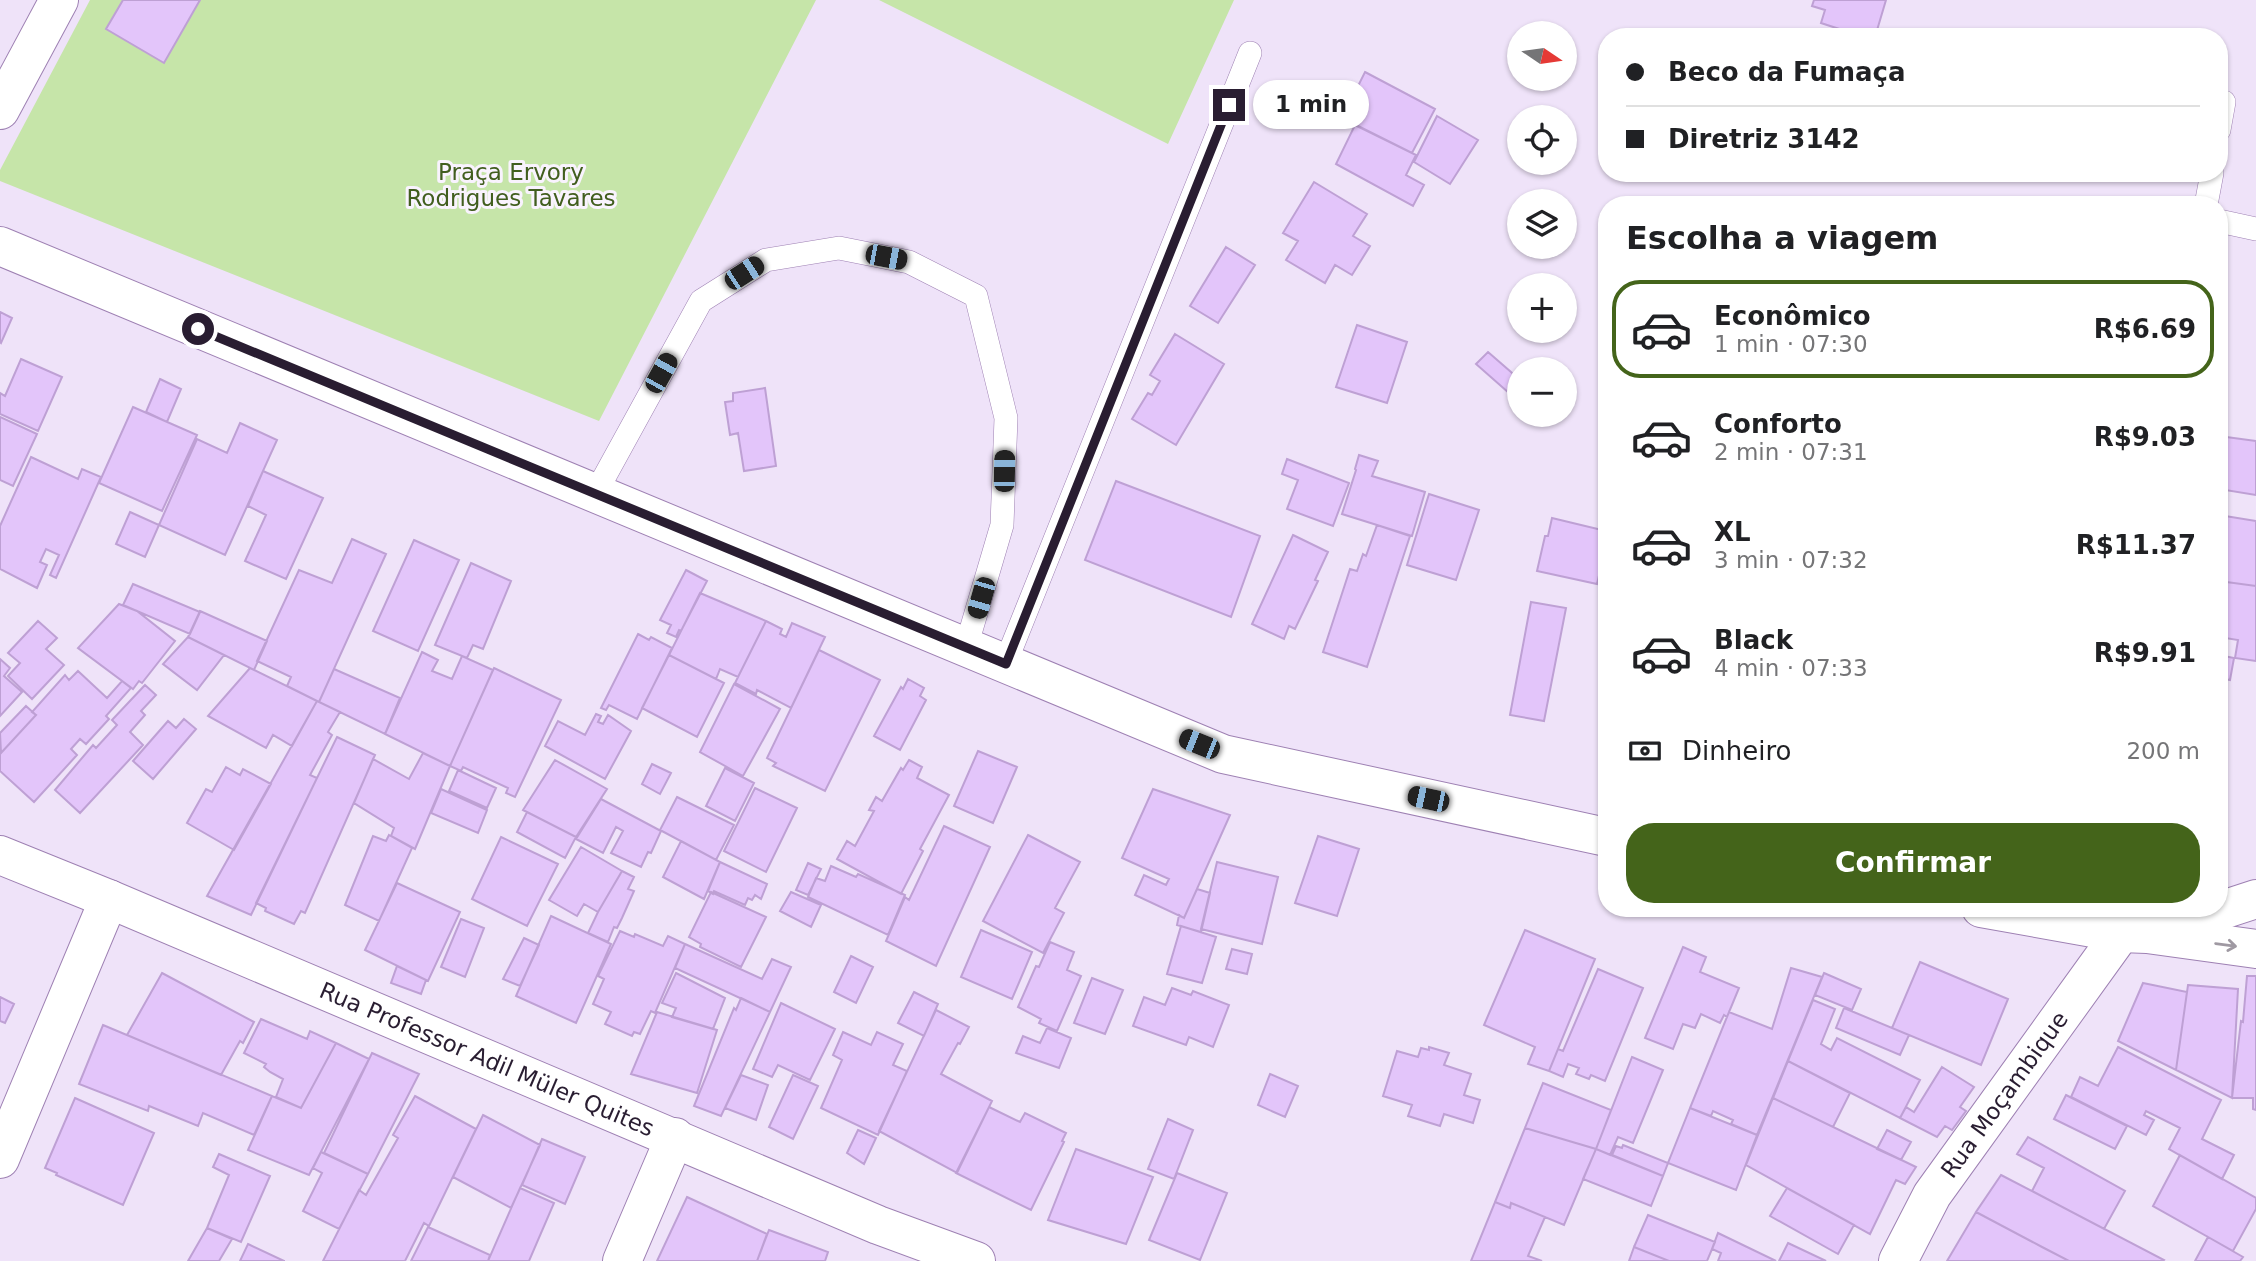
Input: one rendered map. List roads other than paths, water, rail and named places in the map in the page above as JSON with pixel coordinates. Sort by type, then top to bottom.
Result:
[{"type":"main road","points":[[0,110],[59,0]]},
{"type":"main road","points":[[0,246],[1223,754],[1598,835]]},
{"type":"main road","name":"Rua Professor Adil Müler Quites","points":[[0,855],[675,1137],[878,1225],[976,1261]]},
{"type":"main road","points":[[0,1159],[109,899]]},
{"type":"main road","points":[[2228,907],[2256,899]]},
{"type":"main road","points":[[2034,917],[2134,934],[2256,949]]},
{"type":"main road","points":[[2134,934],[2193,917]]},
{"type":"main road","name":"Rua Moçambique","points":[[1898,1261],[1932,1195],[2134,934]]},
{"type":"main road","points":[[622,1261],[675,1137]]},
{"type":"lane","points":[[1006,664],[1250,53]]},
{"type":"lane","points":[[2228,223],[2256,229]]},
{"type":"lane","points":[[595,494],[701,301],[766,260],[839,248],[909,261],[976,296],[1006,418],[1002,525],[966,647]]},
{"type":"park label","name":"Praça Ervory Rodrigues Tavares","points":[[511,185]]}]
